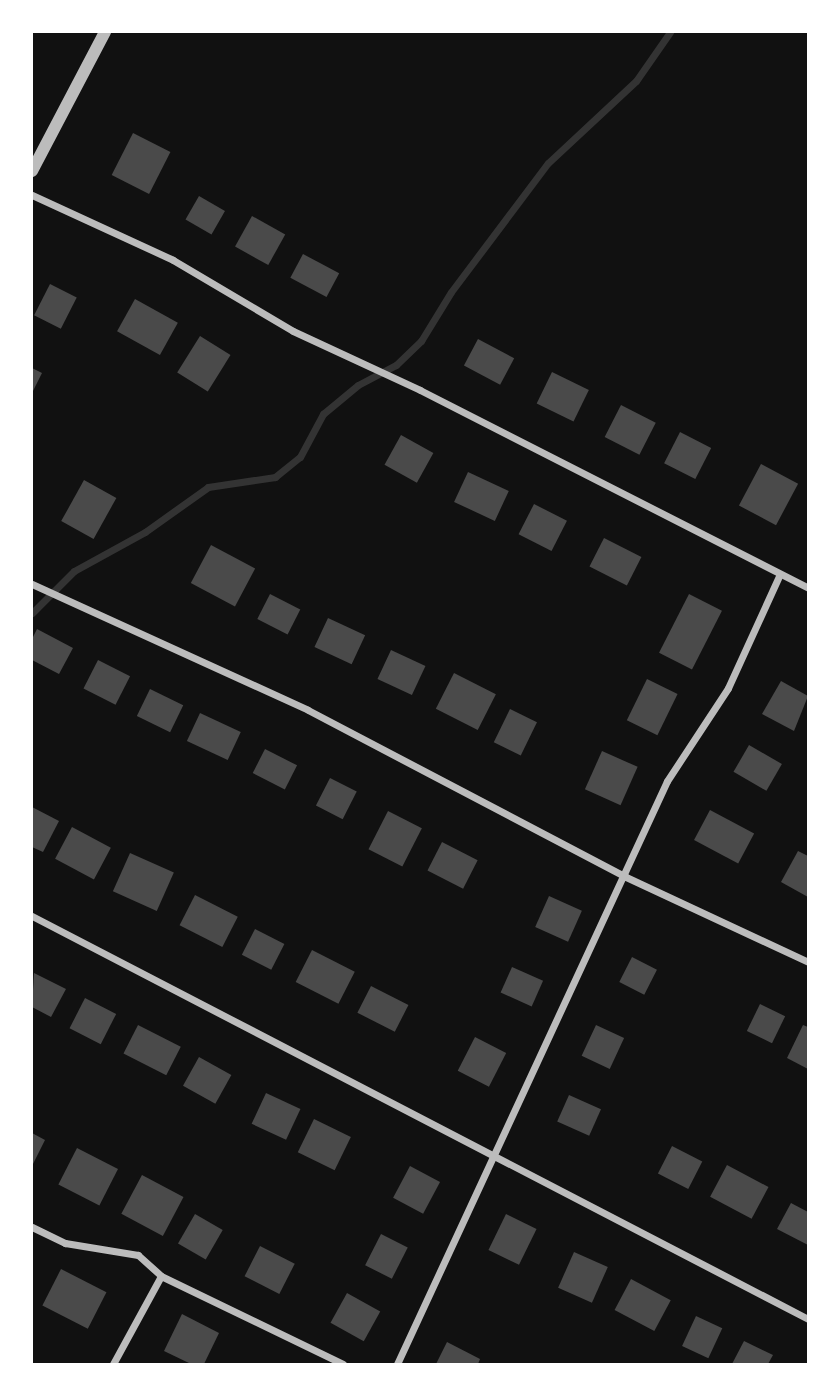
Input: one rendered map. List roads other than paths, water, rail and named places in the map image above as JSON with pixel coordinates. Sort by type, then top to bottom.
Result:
[{"type":"street","points":[[32,171],[104,32]]},
{"type":"street","points":[[32,195],[173,260],[293,331],[420,390],[808,588]]},
{"type":"street","points":[[397,1364],[493,1153],[626,877],[667,781],[728,688],[780,574]]},
{"type":"street","points":[[32,584],[308,710],[626,877],[808,962]]},
{"type":"street","points":[[32,916],[493,1153],[808,1319]]},
{"type":"street","points":[[32,1227],[65,1242],[138,1255],[161,1276],[344,1364]]},
{"type":"street","points":[[113,1364],[161,1276]]},
{"type":"waterway","points":[[32,613],[74,571],[145,532],[208,487],[275,477],[300,457],[323,414],[358,385],[396,365],[421,341],[451,292],[548,163],[636,81],[670,32]]}]
